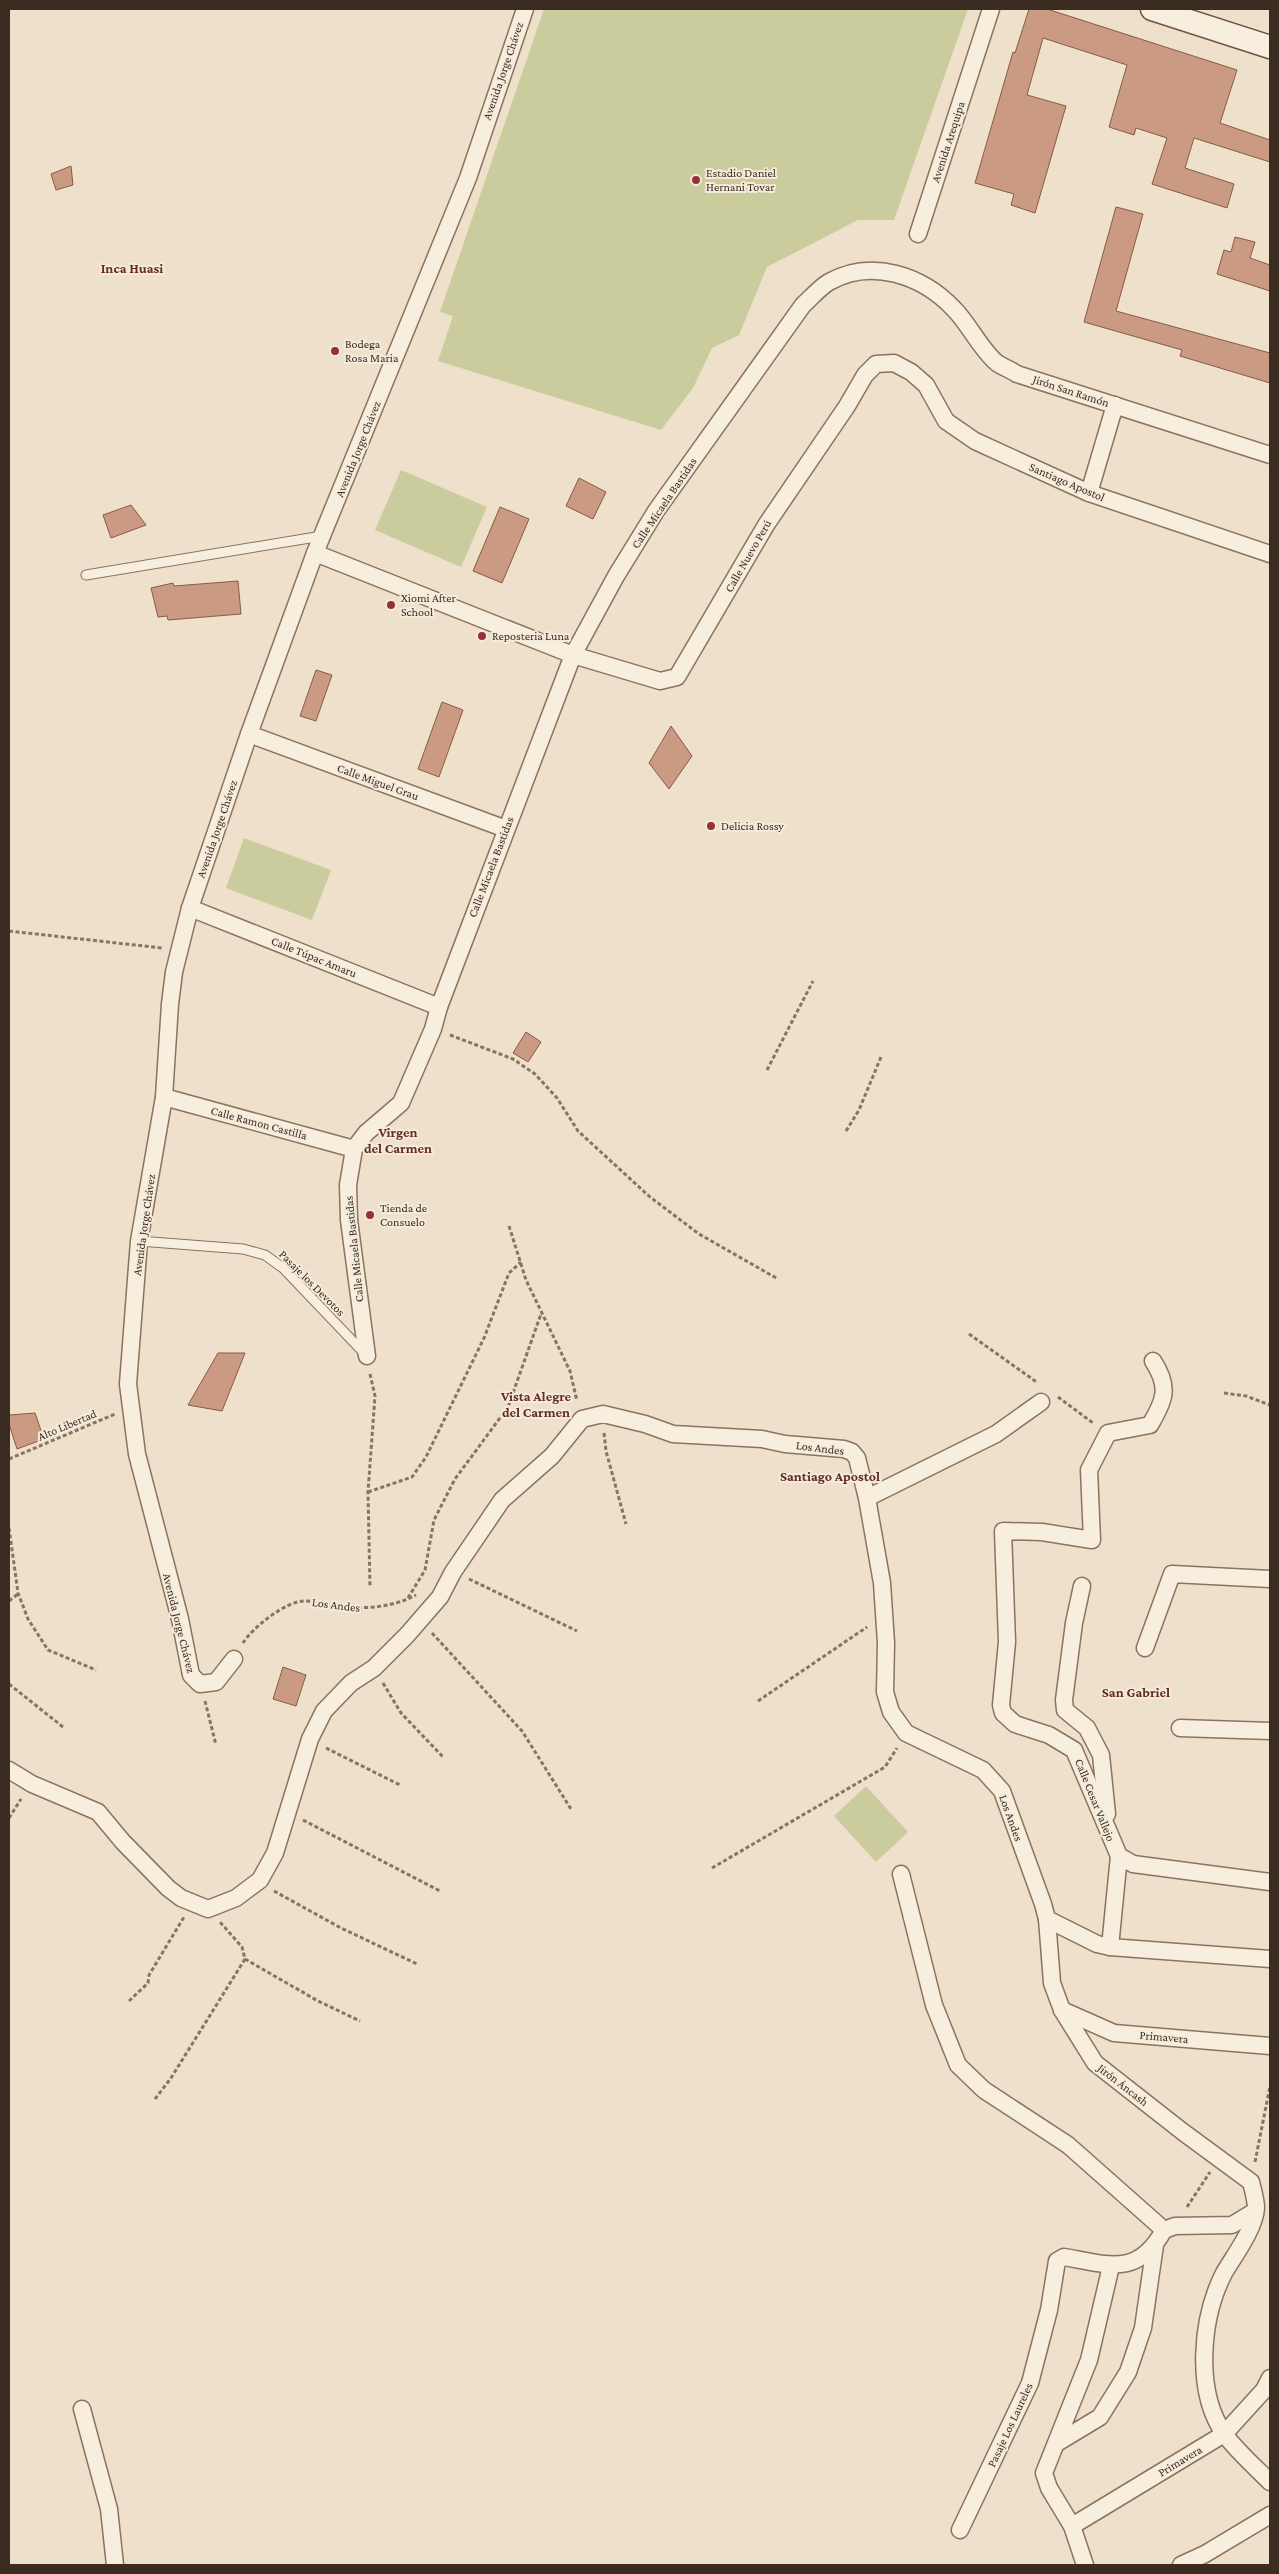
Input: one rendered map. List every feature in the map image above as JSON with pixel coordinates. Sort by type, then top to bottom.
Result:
[{"type":"street","name":"Avenida Jorge Chávez","points":[[200,1684],[191,1675],[180,1619],[137,1454],[128,1384],[139,1241],[164,1096],[170,1004],[179,950],[190,908],[249,734],[315,553],[468,178],[525,9]]},
{"type":"street","name":"Avenida Arequipa","points":[[918,234],[991,9]]},
{"type":"street","points":[[1152,9],[1270,47]]},
{"type":"street","name":"Calle Micaela Bastidas","points":[[366,1356],[349,1220],[348,1186],[354,1149],[366,1133],[401,1103],[432,1029],[573,655],[616,576],[656,511],[803,305],[828,282],[857,271],[875,270],[904,276]]},
{"type":"street","name":"Jirón San Ramón","points":[[904,276],[934,292],[954,308],[996,362],[1017,374],[1270,455]]},
{"type":"street","name":"Calle Nuevo Perú","points":[[315,553],[573,655],[660,681],[677,677],[766,525],[847,406],[865,375],[876,364],[894,363]]},
{"type":"street","name":"Santiago Apostol","points":[[894,363],[911,372],[926,385],[946,420],[975,441],[1089,493],[1270,554]]},
{"type":"street","points":[[1089,493],[1115,405]]},
{"type":"street","name":"Calle Miguel Grau","points":[[249,734],[506,829]]},
{"type":"street","name":"Calle Túpac Amaru","points":[[190,908],[439,1007]]},
{"type":"street","name":"Calle Ramon Castilla","points":[[164,1096],[354,1149]]},
{"type":"street","name":"Calle Cesar Vallejo","points":[[1153,1362],[1162,1376],[1164,1402],[1150,1425],[1108,1433],[1089,1470],[1092,1540],[1042,1532],[1003,1531],[1007,1642],[1001,1697],[1004,1712],[1009,1720],[1015,1724],[1049,1734],[1074,1750],[1118,1856],[1133,1864],[1270,1882]]},
{"type":"street","points":[[867,1498],[996,1434],[1041,1402]]},
{"type":"street","name":"Los Andes","points":[[582,1419],[603,1414],[644,1424],[673,1434],[762,1439],[785,1444],[844,1449],[852,1452],[857,1458],[867,1498],[882,1584],[885,1692],[891,1712],[906,1733],[983,1770],[1002,1790],[1044,1904],[1047,1919]]},
{"type":"street","points":[[9,1770],[32,1784],[98,1812],[123,1842],[168,1888],[194,1905],[208,1909],[236,1898],[260,1880],[275,1853],[289,1813],[310,1739],[324,1711],[351,1683],[374,1668],[420,1619],[440,1596],[452,1572],[502,1500],[552,1456],[582,1419]]},
{"type":"street","points":[[1145,1648],[1172,1574],[1270,1579]]},
{"type":"street","points":[[1082,1586],[1074,1623],[1064,1700],[1065,1710],[1087,1728],[1101,1755],[1109,1836]]},
{"type":"street","points":[[200,1684],[216,1682],[234,1659]]},
{"type":"street","points":[[1180,1728],[1270,1731]]},
{"type":"street","points":[[1110,1947],[1118,1856]]},
{"type":"street","points":[[901,1874],[934,2006],[958,2065],[984,2090],[1068,2145],[1169,2228],[1232,2225],[1255,2211]]},
{"type":"street","points":[[1047,1919],[1097,1944],[1110,1947],[1270,1959]]},
{"type":"street","name":"Jirón Áncash","points":[[1047,1919],[1052,1983],[1062,2010],[1095,2063],[1251,2182]]},
{"type":"street","name":"Primavera","points":[[1062,2010],[1114,2033],[1270,2046]]},
{"type":"street","points":[[1251,2182],[1255,2211],[1251,2227],[1223,2276],[1216,2293],[1205,2347],[1203,2372],[1207,2391],[1224,2434],[1270,2482]]},
{"type":"street","points":[[1084,2565],[1072,2526],[1049,2488],[1044,2473],[1048,2458],[1057,2443],[1089,2360],[1111,2266],[1138,2260],[1155,2245],[1169,2228]]},
{"type":"street","points":[[1057,2443],[1100,2417],[1128,2372],[1143,2328],[1155,2245]]},
{"type":"street","name":"Pasaje Los Laureles","points":[[960,2530],[1030,2382],[1049,2310],[1057,2261],[1060,2258],[1111,2266]]},
{"type":"street","name":"Primavera","points":[[1072,2526],[1224,2434],[1264,2390],[1270,2378]]},
{"type":"street","points":[[82,2410],[109,2509],[115,2565]]},
{"type":"street","points":[[1181,2565],[1205,2554],[1270,2515]]},
{"type":"lane","points":[[86,575],[322,536]]},
{"type":"lane","name":"Pasaje los Devotos","points":[[139,1241],[243,1249],[266,1255],[283,1268],[366,1356]]},
{"type":"path","points":[[9,931],[179,950]]},
{"type":"path","points":[[766,1070],[813,981]]},
{"type":"path","points":[[432,1029],[513,1059],[535,1074],[558,1098],[578,1131],[650,1197],[699,1234],[778,1279]]},
{"type":"path","points":[[846,1131],[859,1110],[881,1057]]},
{"type":"path","points":[[509,1226],[526,1280],[570,1371],[582,1419]]},
{"type":"path","points":[[368,1492],[412,1476],[426,1457],[484,1338],[509,1273],[521,1262]]},
{"type":"path","points":[[408,1599],[425,1570],[434,1520],[455,1480],[508,1407],[541,1314]]},
{"type":"path","points":[[366,1356],[374,1396],[368,1492],[370,1587]]},
{"type":"path","points":[[1224,1394],[1246,1396],[1270,1405]]},
{"type":"path","name":"Alto Libertad","points":[[9,1459],[131,1406]]},
{"type":"path","points":[[603,1414],[606,1451],[626,1524]]},
{"type":"path","points":[[9,1528],[18,1594],[28,1620],[48,1650],[96,1670]]},
{"type":"path","points":[[452,1572],[522,1602],[577,1631]]},
{"type":"path","name":"Los Andes","points":[[234,1659],[250,1632],[287,1606],[303,1601],[368,1609],[408,1599],[421,1592]]},
{"type":"path","points":[[9,1601],[18,1594]]},
{"type":"path","points":[[758,1701],[884,1617]]},
{"type":"path","points":[[420,1619],[522,1731],[571,1809]]},
{"type":"path","points":[[374,1668],[401,1713],[444,1758]]},
{"type":"path","points":[[9,1684],[63,1727]]},
{"type":"path","points":[[200,1684],[216,1745]]},
{"type":"path","points":[[712,1868],[885,1767],[906,1733]]},
{"type":"path","points":[[310,1739],[400,1785]]},
{"type":"path","points":[[289,1813],[440,1891]]},
{"type":"path","points":[[260,1880],[341,1928],[417,1964]]},
{"type":"path","points":[[155,2099],[171,2078],[245,1959],[242,1947],[208,1909]]},
{"type":"path","points":[[129,2002],[148,1983],[149,1975],[179,1924]]},
{"type":"path","points":[[245,1959],[318,2001],[360,2021]]},
{"type":"path","points":[[1251,2182],[1270,2086]]},
{"type":"path","points":[[1169,2228],[1220,2158]]},
{"type":"green space","name":"Estadio Daniel Hernani Tovar","points":[[544,9],[968,9],[894,220],[858,220],[767,267],[739,335],[712,348],[693,388],[661,430],[438,361],[453,316],[440,312]]},
{"type":"green space","points":[[401,470],[487,507],[461,567],[375,530]]},
{"type":"green space","points":[[244,838],[331,870],[312,920],[226,888]]},
{"type":"green space","points":[[866,1786],[908,1832],[876,1862],[834,1816]]},
{"type":"building","points":[[1029,9],[1047,9],[1237,70],[1220,123],[1270,140],[1270,162],[1194,138],[1185,168],[1234,184],[1227,208],[1152,184],[1167,138],[1136,128],[1134,135],[1109,127],[1127,65],[1043,38],[1027,95],[1066,106],[1035,213],[1011,205],[1014,194],[975,183],[1013,52],[1015,53]]},
{"type":"building","points":[[71,166],[73,185],[56,190],[51,174]]},
{"type":"building","points":[[1116,207],[1143,214],[1116,311],[1270,353],[1270,383],[1180,356],[1182,350],[1084,322]]},
{"type":"building","points":[[1235,237],[1255,242],[1250,258],[1270,265],[1270,291],[1217,274],[1224,250],[1231,252]]},
{"type":"building","points":[[579,478],[606,492],[593,519],[566,506]]},
{"type":"building","points":[[131,505],[146,525],[111,538],[103,515]]},
{"type":"building","points":[[500,507],[529,519],[502,583],[473,571]]},
{"type":"building","points":[[238,581],[241,614],[168,620],[167,616],[158,617],[151,588],[173,583],[174,586]]},
{"type":"building","points":[[316,670],[332,675],[316,721],[300,716]]},
{"type":"building","points":[[442,702],[463,710],[439,777],[418,769]]},
{"type":"building","points":[[671,726],[692,756],[669,789],[649,763]]},
{"type":"building","points":[[526,1032],[541,1042],[528,1062],[513,1053]]},
{"type":"building","points":[[218,1353],[245,1353],[222,1411],[188,1405]]},
{"type":"building","points":[[35,1413],[44,1439],[17,1449],[9,1424],[9,1415]]},
{"type":"building","points":[[283,1667],[306,1675],[296,1706],[273,1699]]},
{"type":"place","name":"Estadio Daniel Hernani Tovar","points":[[696,180]]},
{"type":"place","name":"Bodega Rosa Maria","points":[[335,351]]},
{"type":"place","name":"Xiomi After School","points":[[391,605]]},
{"type":"place","name":"Reposteria Luna","points":[[482,636]]},
{"type":"place","name":"Delicia Rossy","points":[[711,826]]},
{"type":"place","name":"Tienda de Consuelo","points":[[370,1215]]},
{"type":"district","name":"Inca Huasi","points":[[132,268]]},
{"type":"district","name":"Virgen del Carmen","points":[[398,1140]]},
{"type":"district","name":"Vista Alegre del Carmen","points":[[536,1404]]},
{"type":"district","name":"Santiago Apostol","points":[[830,1476]]},
{"type":"district","name":"San Gabriel","points":[[1136,1692]]}]
